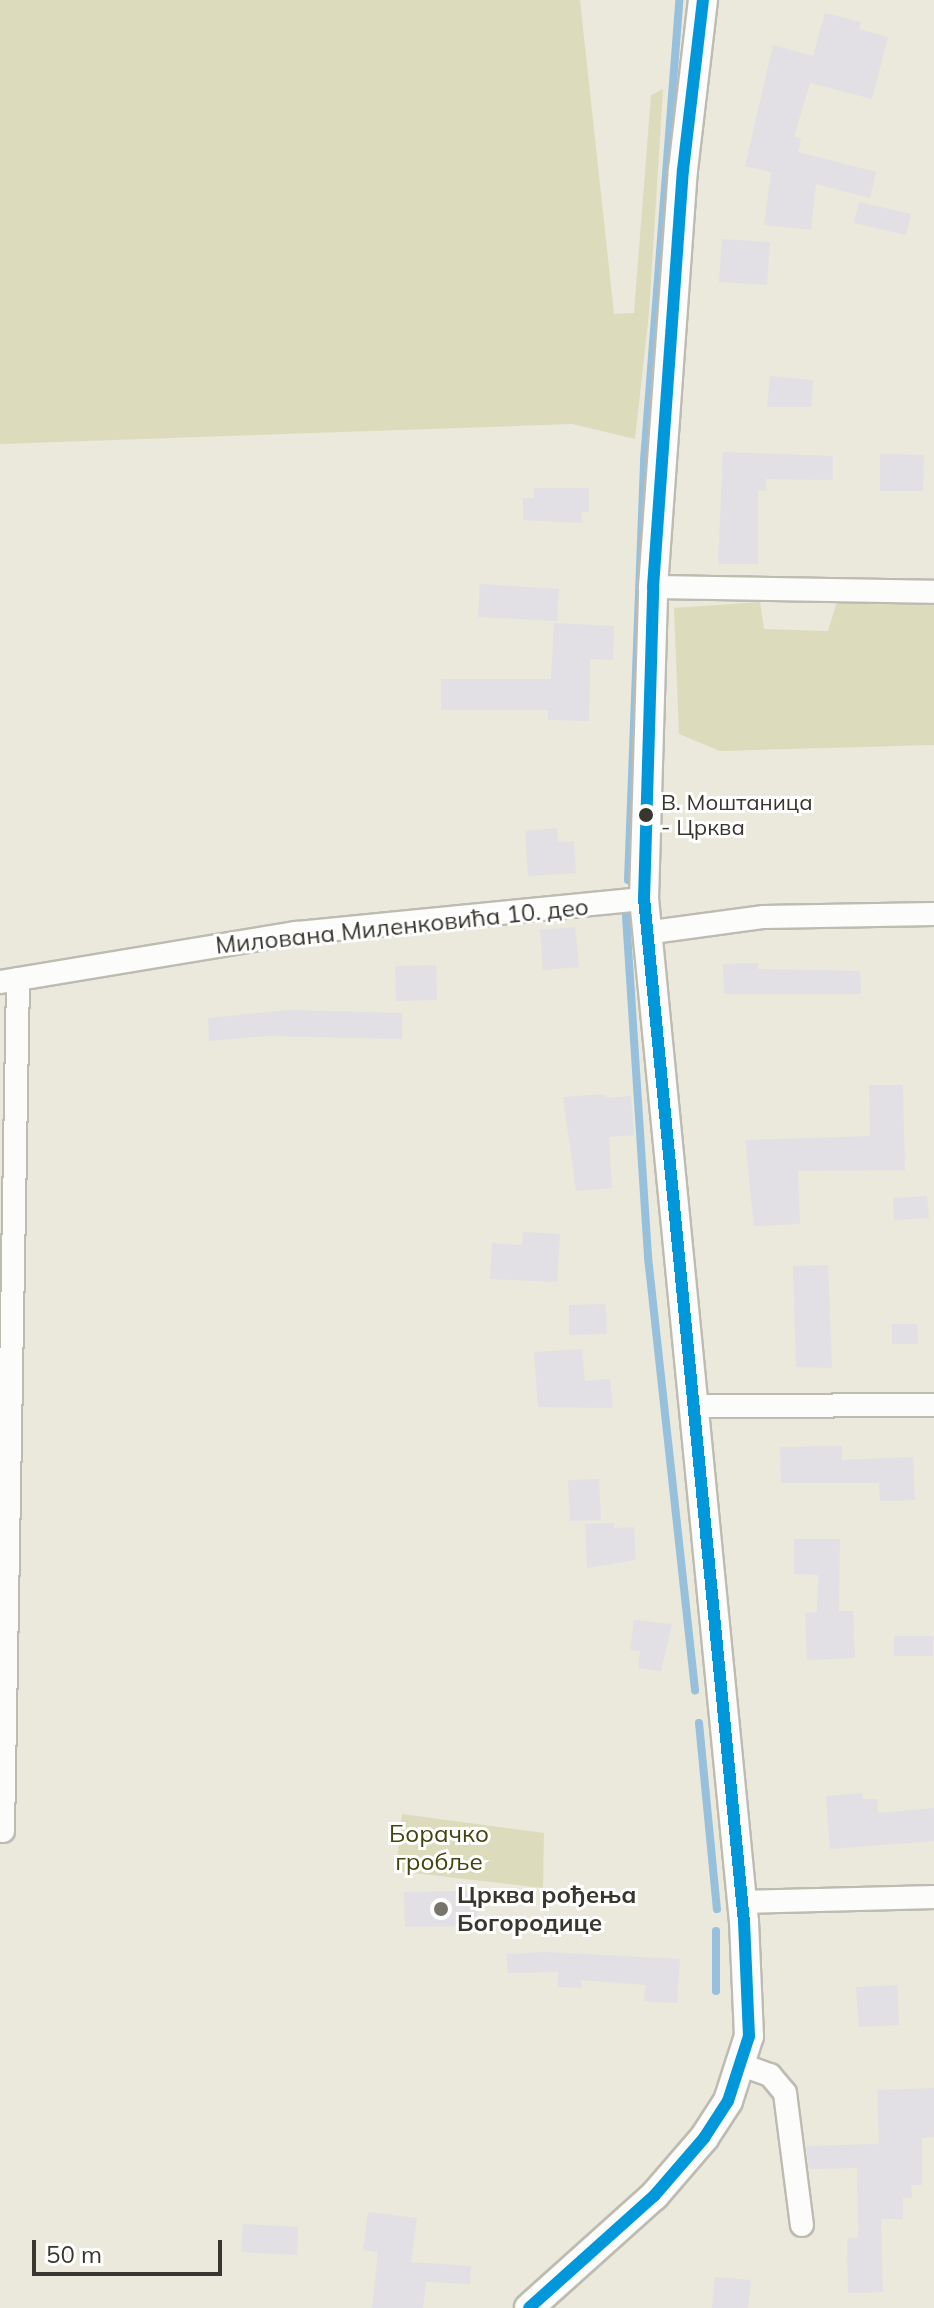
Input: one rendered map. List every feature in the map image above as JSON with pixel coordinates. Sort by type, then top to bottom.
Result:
[{"type":"street","points":[[529,2308],[678,2170],[728,2101],[749,2036],[742,1902],[691,1406],[644,899],[653,587],[683,170],[703,0]]},
{"type":"street","points":[[653,587],[934,592]]},
{"type":"street","name":"Милована Миленковића 10. део","points":[[3,1831],[9,981],[296,933],[644,899]]},
{"type":"street","points":[[645,933],[764,917],[934,914]]},
{"type":"street","points":[[691,1406],[934,1405]]},
{"type":"street","points":[[742,1902],[934,1897]]},
{"type":"street","points":[[742,2065],[770,2075],[785,2093],[802,2225]]},
{"type":"green space","points":[[0,0],[580,0],[614,314],[634,313],[651,95],[663,89],[649,313],[635,439],[572,424],[0,444]]},
{"type":"green space","points":[[838,598],[934,602],[934,745],[720,751],[679,734],[674,608],[760,602],[764,629],[828,631]]},
{"type":"green space","name":"Борачко гробље","points":[[402,1814],[544,1833],[543,1888],[396,1871]]},
{"type":"building","points":[[825,13],[861,22],[859,29],[888,37],[872,99],[810,83],[794,137],[801,139],[798,152],[876,172],[870,198],[816,184],[811,230],[764,225],[771,172],[745,166],[773,45],[813,56]]},
{"type":"building","points":[[859,202],[911,214],[906,235],[854,223]]},
{"type":"building","points":[[722,239],[770,242],[767,285],[719,282]]},
{"type":"building","points":[[770,376],[813,380],[811,407],[767,407]]},
{"type":"building","points":[[723,452],[833,456],[833,480],[766,479],[766,491],[758,490],[758,564],[718,564]]},
{"type":"building","points":[[880,454],[924,455],[923,491],[880,491]]},
{"type":"building","points":[[534,488],[589,488],[589,512],[581,512],[582,523],[523,520],[523,498],[534,498]]},
{"type":"building","points":[[480,584],[559,589],[557,621],[478,617]]},
{"type":"building","points":[[554,623],[614,626],[613,660],[590,659],[589,721],[548,720],[548,710],[441,710],[441,679],[551,679]]},
{"type":"building","points":[[557,828],[558,842],[574,841],[576,873],[528,876],[525,831]]},
{"type":"building","points":[[575,927],[579,967],[543,970],[540,930]]},
{"type":"building","points":[[758,963],[758,969],[860,971],[861,994],[724,994],[723,964]]},
{"type":"building","points":[[436,965],[437,1000],[396,1001],[395,966]]},
{"type":"building","points":[[288,1010],[402,1013],[402,1039],[266,1036],[209,1041],[208,1018]]},
{"type":"building","points":[[869,1085],[903,1085],[905,1170],[798,1171],[800,1224],[754,1226],[745,1140],[870,1136]]},
{"type":"building","points":[[604,1094],[605,1098],[631,1096],[634,1135],[609,1137],[612,1188],[576,1191],[563,1097]]},
{"type":"building","points":[[927,1196],[929,1218],[894,1220],[893,1198]]},
{"type":"building","points":[[523,1232],[560,1234],[557,1282],[490,1279],[492,1243],[522,1245]]},
{"type":"building","points":[[828,1265],[832,1368],[796,1367],[793,1266]]},
{"type":"building","points":[[606,1304],[607,1334],[569,1335],[569,1305]]},
{"type":"building","points":[[892,1324],[917,1324],[918,1344],[892,1344]]},
{"type":"building","points":[[582,1349],[585,1381],[610,1379],[613,1408],[538,1407],[534,1352]]},
{"type":"building","points":[[842,1446],[842,1460],[913,1457],[915,1500],[880,1501],[879,1483],[781,1483],[780,1447]]},
{"type":"building","points":[[599,1479],[601,1520],[570,1521],[568,1480]]},
{"type":"building","points":[[614,1523],[614,1528],[634,1527],[636,1560],[587,1568],[585,1524]]},
{"type":"building","points":[[794,1539],[840,1539],[839,1611],[853,1611],[855,1658],[807,1660],[805,1613],[817,1612],[818,1575],[794,1574]]},
{"type":"building","points":[[634,1620],[672,1624],[661,1671],[638,1668],[640,1651],[630,1650]]},
{"type":"building","points":[[894,1636],[933,1636],[933,1656],[894,1656]]},
{"type":"building","points":[[862,1793],[863,1799],[877,1799],[878,1813],[934,1808],[934,1841],[830,1849],[826,1796]]},
{"type":"building","name":"Црква рођења Богородице","points":[[477,1891],[477,1926],[405,1927],[404,1892]]},
{"type":"building","points":[[545,1952],[680,1959],[677,2003],[644,2001],[646,1985],[581,1980],[582,1988],[558,1987],[558,1972],[508,1973],[506,1954]]},
{"type":"building","points":[[897,1985],[899,2025],[859,2027],[856,1987]]},
{"type":"building","points":[[934,2088],[934,2137],[922,2138],[922,2185],[911,2185],[912,2198],[903,2198],[903,2219],[881,2219],[883,2292],[848,2293],[847,2239],[858,2238],[857,2168],[809,2169],[806,2146],[879,2144],[877,2090]]},
{"type":"building","points":[[368,2212],[417,2218],[411,2262],[471,2266],[470,2284],[426,2282],[423,2308],[372,2308],[378,2252],[363,2250]]},
{"type":"building","points":[[243,2224],[298,2227],[297,2255],[241,2252]]},
{"type":"building","points":[[715,2277],[751,2280],[748,2308],[712,2308]]},
{"type":"waterway","points":[[628,880],[644,460],[679,0]]},
{"type":"waterway","points":[[626,916],[648,1257],[695,1690]]},
{"type":"waterway","points":[[699,1723],[717,1909]]},
{"type":"waterway","points":[[716,1931],[716,1991]]},
{"type":"transit line","points":[[529,2308],[654,2196],[704,2138],[728,2101],[749,2036],[744,1922],[644,899],[653,587],[683,170],[703,0]]},
{"type":"place","name":"В. Моштаница - Црква","points":[[646,815]]},
{"type":"place","name":"Црква рођења Богородице","points":[[441,1909]]}]
